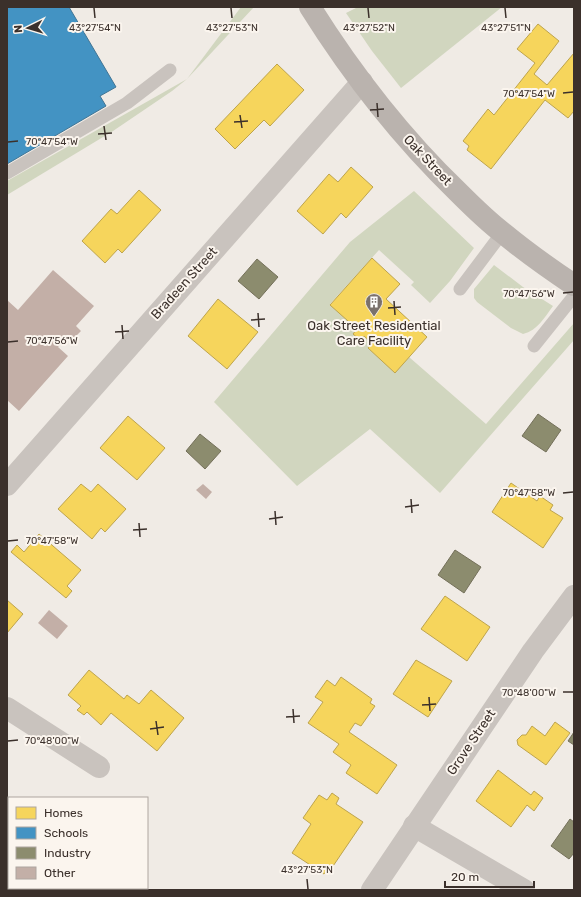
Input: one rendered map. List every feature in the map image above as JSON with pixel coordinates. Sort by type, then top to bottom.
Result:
[{"type":"main road","name":"Oak Street","points":[[310,7],[362,82],[430,164],[476,210],[502,233],[541,263],[574,285]]},
{"type":"street","name":"Bradeen Street","points":[[7,484],[362,82]]},
{"type":"street","name":"Grove Street","points":[[372,890],[533,651],[574,596]]},
{"type":"street","points":[[7,708],[99,767]]},
{"type":"street","points":[[414,826],[524,890]]},
{"type":"lane","points":[[7,173],[126,103],[170,70]]},
{"type":"lane","points":[[460,289],[502,233]]},
{"type":"lane","points":[[534,346],[574,296]]},
{"type":"green space","points":[[241,7],[254,7],[187,79]]},
{"type":"green space","points":[[358,7],[502,7],[401,88],[372,51],[346,13]]},
{"type":"green space","points":[[187,79],[113,131],[7,195],[7,181]]},
{"type":"green space","points":[[414,191],[474,248],[450,281],[430,303],[411,285],[414,282],[379,250],[330,304],[357,329],[353,334],[359,340],[364,336],[372,343],[368,348],[395,372],[409,357],[486,424],[574,323],[574,340],[440,493],[370,429],[297,486],[214,402],[350,242]]},
{"type":"green space","points":[[494,265],[523,287],[553,306],[533,330],[523,334],[511,328],[477,302],[474,298],[474,289]]},
{"type":"building: Homes","points":[[538,24],[559,41],[534,74],[547,85],[574,53],[574,111],[568,118],[545,100],[491,169],[467,150],[469,146],[463,141],[488,109],[494,115],[535,63],[517,49]]},
{"type":"building: Homes","points":[[277,64],[304,90],[270,126],[264,120],[235,149],[215,129]]},
{"type":"building: Homes","points":[[351,167],[373,187],[346,218],[341,213],[323,234],[297,211],[329,174],[338,182]]},
{"type":"building: Homes","points":[[139,190],[161,210],[122,253],[118,249],[105,263],[82,241],[111,209],[117,214]]},
{"type":"building: Homes","name":"Oak Street Residential Care Facility","points":[[372,258],[400,284],[386,299],[427,337],[395,373],[368,348],[372,343],[364,336],[360,340],[353,334],[357,329],[330,305]]},
{"type":"building: Homes","points":[[218,299],[258,332],[227,369],[188,336]]},
{"type":"building: Homes","points":[[128,416],[165,448],[137,480],[100,448]]},
{"type":"building: Homes","points":[[511,483],[537,501],[540,496],[553,505],[550,510],[563,518],[543,548],[492,512]]},
{"type":"building: Homes","points":[[81,484],[91,492],[98,484],[126,509],[105,532],[101,528],[92,539],[58,509]]},
{"type":"building: Homes","points":[[39,534],[81,570],[67,586],[72,591],[66,598],[11,552],[17,545],[24,552]]},
{"type":"building: Homes","points":[[445,596],[490,627],[467,661],[421,629]]},
{"type":"building: Homes","points":[[7,600],[23,614],[7,633]]},
{"type":"building: Homes","points":[[416,660],[452,681],[428,717],[393,694]]},
{"type":"building: Homes","points":[[89,670],[124,699],[127,695],[139,704],[151,690],[184,718],[157,751],[111,713],[101,725],[87,712],[84,715],[77,710],[81,706],[68,695]]},
{"type":"building: Homes","points":[[341,677],[372,699],[370,703],[375,706],[361,726],[355,723],[349,732],[397,765],[377,794],[346,773],[351,765],[333,752],[339,744],[308,723],[323,702],[315,697],[327,680],[335,686]]},
{"type":"building: Homes","points":[[555,722],[570,733],[546,765],[518,745],[517,740],[522,735],[526,735],[532,726],[545,736]]},
{"type":"building: Homes","points":[[498,770],[531,795],[534,791],[543,798],[534,811],[527,805],[511,827],[476,801]]},
{"type":"building: Homes","points":[[332,793],[339,798],[336,804],[363,822],[329,872],[327,870],[324,874],[292,853],[311,824],[303,818],[319,795],[327,800]]},
{"type":"building: Schools","points":[[7,7],[69,7],[116,87],[100,96],[106,106],[7,164]]},
{"type":"building: Industry","points":[[257,259],[278,277],[259,299],[238,281]]},
{"type":"building: Industry","points":[[538,414],[561,430],[546,452],[522,436]]},
{"type":"building: Industry","points":[[200,434],[221,451],[205,469],[186,451]]},
{"type":"building: Industry","points":[[455,550],[481,567],[464,593],[438,575]]},
{"type":"building: Industry","points":[[574,732],[574,745],[568,741]]},
{"type":"building: Industry","points":[[570,819],[574,822],[574,853],[569,859],[551,846]]},
{"type":"building: Other","points":[[53,270],[94,306],[76,326],[81,331],[70,342],[66,338],[58,347],[68,356],[19,411],[7,400],[7,300],[18,310]]},
{"type":"building: Other","points":[[203,484],[212,492],[206,499],[196,490]]},
{"type":"building: Other","points":[[49,610],[68,626],[57,639],[38,623]]},
{"type":"building: Other","points":[[108,889],[123,889],[122,890]]},
{"type":"place","name":"Oak Street Residential Care Facility","points":[[374,317]]}]
